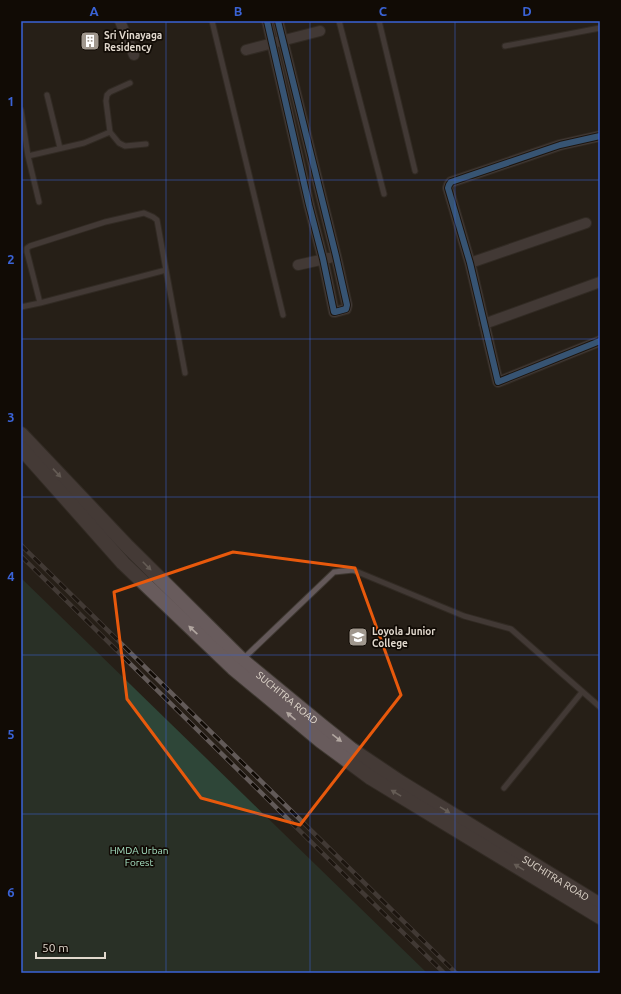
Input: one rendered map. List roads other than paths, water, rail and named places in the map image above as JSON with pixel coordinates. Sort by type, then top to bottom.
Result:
[{"type":"main road","name":"SUCHITRA ROAD","points":[[21,434],[81,506],[123,563],[233,668],[321,741],[371,778],[600,917]]},
{"type":"main road","name":"SUCHITRA ROAD","points":[[21,448],[81,506],[128,547],[242,660],[351,749],[400,782],[600,905]]},
{"type":"street","points":[[120,21],[134,55]]},
{"type":"street","points":[[267,21],[335,312],[346,309],[347,307],[336,256],[278,21]]},
{"type":"street","points":[[246,50],[320,32]]},
{"type":"street","points":[[600,136],[560,145],[451,182],[448,185],[470,263],[498,382],[600,342]]},
{"type":"street","points":[[309,205],[322,202]]},
{"type":"street","points":[[470,263],[586,223]]},
{"type":"street","points":[[298,265],[336,256]]},
{"type":"street","points":[[484,324],[600,282]]},
{"type":"lane","points":[[212,21],[282,315]]},
{"type":"lane","points":[[339,21],[384,194]]},
{"type":"lane","points":[[379,21],[415,171]]},
{"type":"lane","points":[[505,46],[600,28]]},
{"type":"lane","points":[[130,84],[110,92],[107,95],[106,101],[110,132],[119,143],[125,146],[146,144]]},
{"type":"lane","points":[[46,95],[60,148]]},
{"type":"lane","points":[[21,110],[28,156],[39,202]]},
{"type":"lane","points":[[28,156],[84,142],[110,132]]},
{"type":"lane","points":[[40,303],[27,248],[105,222],[144,213],[153,217],[157,220],[185,373]]},
{"type":"lane","points":[[21,307],[166,270]]},
{"type":"lane","points":[[242,660],[334,572],[353,570],[464,616],[511,630],[600,707]]},
{"type":"lane","points":[[504,788],[582,692]]},
{"type":"railway","points":[[21,545],[456,973]]},
{"type":"railway","points":[[21,556],[444,973]]},
{"type":"place","name":"Sri Vinayaga Residency","points":[[90,41]]},
{"type":"place","name":"Loyola Junior College","points":[[358,637]]},
{"type":"park label","name":"HMDA Urban Forest","points":[[139,856]]}]
